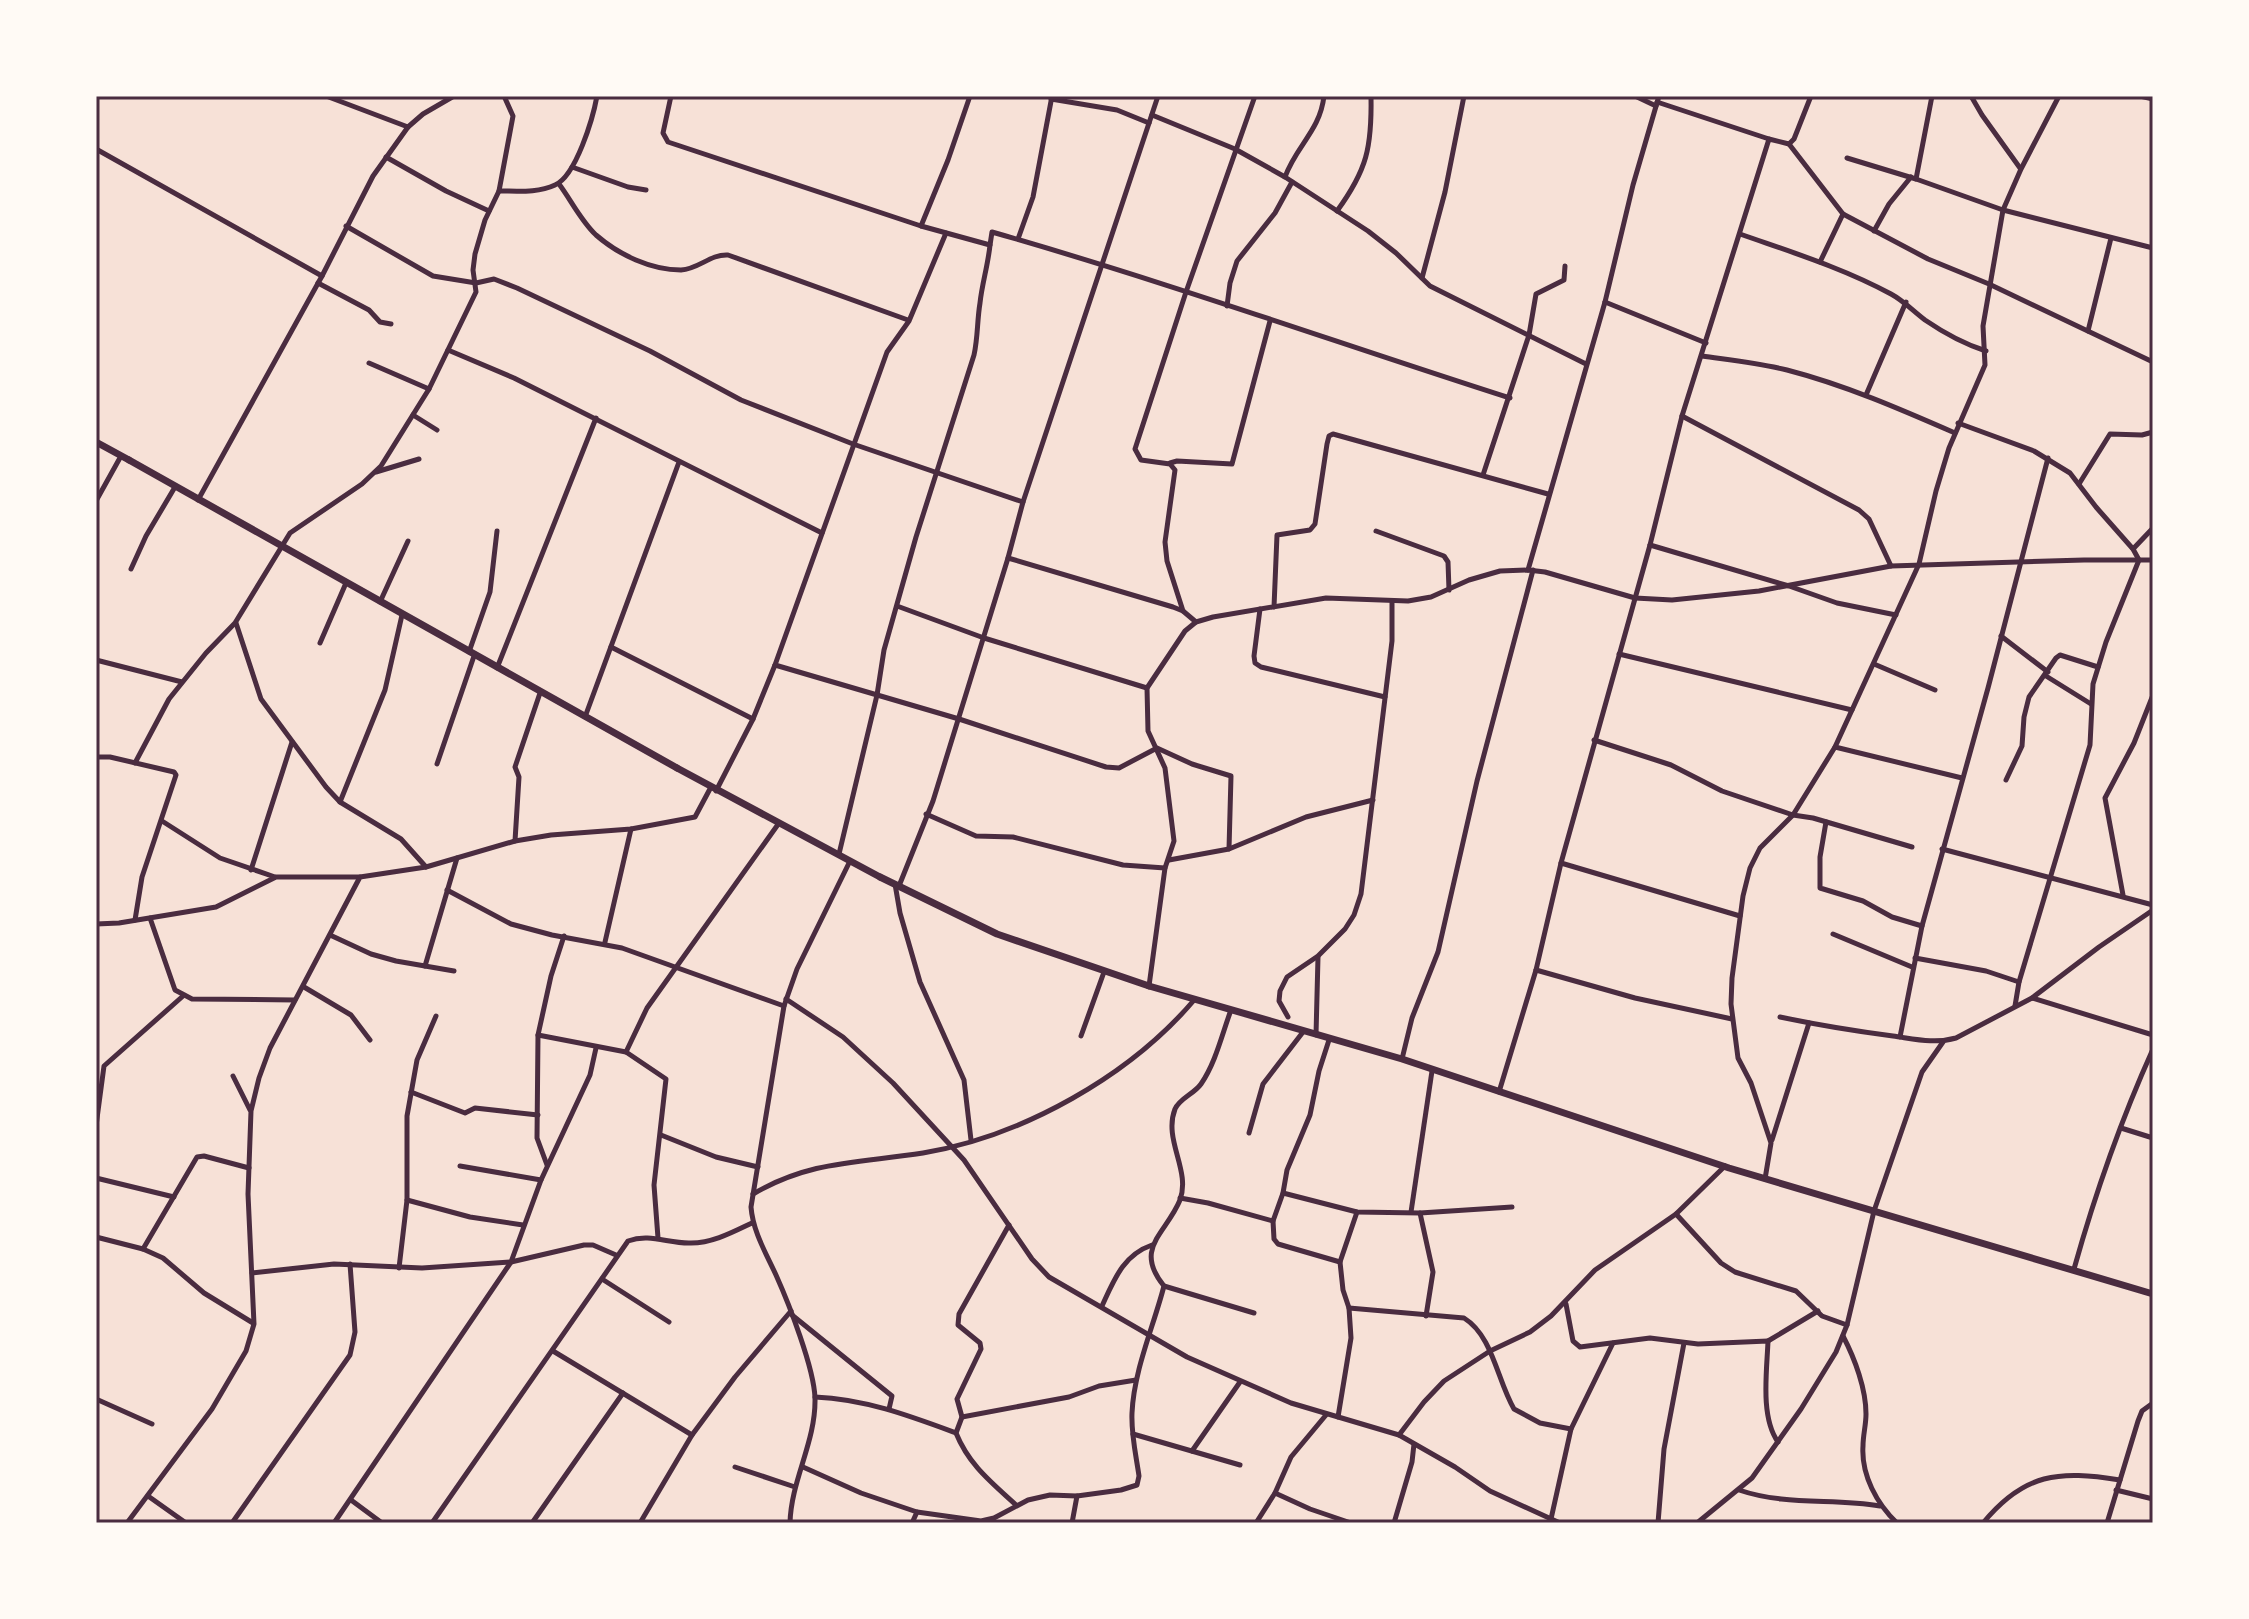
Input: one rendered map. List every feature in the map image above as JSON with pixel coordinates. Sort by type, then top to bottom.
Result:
[{"type":"street","points":[[326,96],[408,127]]},
{"type":"street","points":[[198,500],[386,157],[408,127],[454,96]]},
{"type":"street","points":[[135,763],[169,699],[235,623],[290,533],[375,472],[429,389],[474,301],[475,254],[499,191],[513,116],[504,96]]},
{"type":"street","points":[[499,191],[541,190],[559,184],[572,167],[597,96]]},
{"type":"street","points":[[671,96],[663,133],[668,142],[921,226],[990,245]]},
{"type":"street","points":[[921,226],[970,96]]},
{"type":"street","points":[[971,1140],[964,1080],[920,982],[903,925],[897,885],[959,719],[1023,502],[1158,96]]},
{"type":"street","points":[[1255,96],[1135,449],[1141,460],[1170,464],[1177,461],[1232,464],[1270,321]]},
{"type":"street","points":[[1285,177],[1295,155],[1315,128],[1322,113],[1324,96]]},
{"type":"street","points":[[1337,211],[1364,168],[1371,96]]},
{"type":"street","points":[[1422,278],[1445,192],[1464,96]]},
{"type":"street","points":[[1635,96],[1789,144],[1843,214],[1928,259],[1989,284],[2153,362]]},
{"type":"street","points":[[1789,144],[1797,133],[1811,96]]},
{"type":"street","points":[[1874,231],[1889,204],[1914,178],[1932,96]]},
{"type":"street","points":[[1971,96],[2021,169]]},
{"type":"street","points":[[1771,1143],[1751,1083],[1738,1058],[1732,1019],[1732,978],[1750,868],[1760,848],[1793,815],[1835,747],[1919,564],[1936,491],[1958,423],[1985,365],[1983,326],[2003,210],[2059,96]]},
{"type":"street","points":[[2140,96],[2153,99]]},
{"type":"street","points":[[1018,239],[1033,197],[1052,97],[1117,110],[1149,123]]},
{"type":"street","points":[[1402,1059],[1412,1018],[1438,952],[1548,494],[1605,302],[1657,102]]},
{"type":"street","points":[[1152,115],[1235,149],[1285,177],[1396,253],[1443,294],[1586,364]]},
{"type":"street","points":[[1499,1092],[1536,970],[1561,863],[1650,545],[1682,416],[1769,139]]},
{"type":"street","points":[[96,149],[322,276]]},
{"type":"street","points":[[386,157],[489,211]]},
{"type":"street","points":[[1847,158],[2003,210],[2153,248]]},
{"type":"street","points":[[572,167],[628,187],[646,190]]},
{"type":"street","points":[[1227,306],[1237,261],[1275,213],[1292,182]]},
{"type":"street","points":[[559,184],[596,234],[648,266],[685,270],[717,255],[728,255],[909,321]]},
{"type":"street","points":[[1820,262],[1843,214]]},
{"type":"street","points":[[346,226],[423,272],[476,283],[494,279],[650,351],[727,393],[853,444],[1023,502]]},
{"type":"street","points":[[838,855],[877,695],[884,650],[974,355],[992,232],[1102,263],[1510,398]]},
{"type":"street","points":[[162,821],[220,858],[251,870],[276,877],[360,877],[426,867],[515,841],[631,829],[695,817],[753,719],[887,352],[909,321],[946,233]]},
{"type":"street","points":[[1740,234],[1820,262],[1906,302],[1943,332],[1986,351]]},
{"type":"street","points":[[2088,331],[2111,238]]},
{"type":"street","points":[[1483,475],[1529,335],[1536,294],[1564,280],[1565,266]]},
{"type":"street","points":[[318,283],[369,310],[380,322],[391,324]]},
{"type":"street","points":[[1605,302],[1706,343]]},
{"type":"street","points":[[1866,395],[1906,302]]},
{"type":"street","points":[[448,350],[596,418],[822,533]]},
{"type":"street","points":[[1702,356],[1785,370],[1866,395],[1955,433]]},
{"type":"street","points":[[369,363],[429,389]]},
{"type":"street","points":[[413,415],[437,430]]},
{"type":"street","points":[[1682,416],[1859,510],[1869,519],[1891,566]]},
{"type":"street","points":[[497,669],[596,418]]},
{"type":"street","points":[[1958,423],[2048,458],[2070,473],[2139,560]]},
{"type":"street","points":[[2079,484],[2110,434],[2142,435],[2153,432]]},
{"type":"street","points":[[1274,607],[1277,535],[1310,530],[1315,524],[1329,436],[1342,436],[1548,494]]},
{"type":"street","points":[[96,442],[714,789],[880,877],[997,934],[1149,986],[1402,1059],[1765,1179],[2153,1294]]},
{"type":"street","points":[[96,501],[121,456]]},
{"type":"street","points":[[1900,1037],[1914,957],[2048,458]]},
{"type":"street","points":[[375,472],[419,459]]},
{"type":"street","points":[[585,718],[679,462]]},
{"type":"street","points":[[1170,464],[1175,470],[1166,530],[1166,552],[1183,611]]},
{"type":"street","points":[[131,569],[175,487]]},
{"type":"street","points":[[2133,549],[2153,528]]},
{"type":"street","points":[[437,764],[490,592],[497,531]]},
{"type":"street","points":[[1376,531],[1444,556],[1448,562],[1449,590]]},
{"type":"street","points":[[380,603],[408,541]]},
{"type":"street","points":[[1650,545],[1837,603],[1896,615]]},
{"type":"street","points":[[1008,558],[1183,611],[1196,622]]},
{"type":"street","points":[[2015,1006],[2019,982],[2090,745],[2090,696],[2098,667],[2139,560]]},
{"type":"street","points":[[1149,986],[1165,868],[1174,841],[1165,768],[1148,731],[1147,688],[1168,653],[1196,622],[1341,598],[1392,602],[1419,599],[1500,571],[1530,570],[1654,601],[1698,599],[1789,586],[1891,566],[2153,560]]},
{"type":"street","points":[[320,643],[346,583]]},
{"type":"street","points":[[1288,1017],[1279,1001],[1287,977],[1318,956],[1345,929],[1361,894],[1392,641],[1392,602]]},
{"type":"street","points":[[897,606],[984,638],[1147,688]]},
{"type":"street","points":[[1260,609],[1255,663],[1385,697]]},
{"type":"street","points":[[340,802],[385,690],[402,615]]},
{"type":"street","points":[[235,623],[261,699],[292,742],[340,802],[401,839],[426,867]]},
{"type":"street","points":[[2001,636],[2047,674],[2091,704]]},
{"type":"street","points":[[611,647],[753,719]]},
{"type":"street","points":[[1619,654],[1852,710]]},
{"type":"street","points":[[2006,780],[2022,746],[2026,705],[2060,655],[2098,667]]},
{"type":"street","points":[[96,660],[182,682]]},
{"type":"street","points":[[1874,664],[1935,690]]},
{"type":"street","points":[[775,665],[959,719],[1106,767],[1119,768],[1157,748]]},
{"type":"street","points":[[515,841],[519,777],[515,767],[540,693]]},
{"type":"street","points":[[2123,895],[2105,798],[2134,743],[2153,695]]},
{"type":"street","points":[[1594,740],[1671,765],[1722,791],[1793,815],[1912,847]]},
{"type":"street","points":[[251,870],[292,742]]},
{"type":"street","points":[[1835,747],[1962,778]]},
{"type":"street","points":[[1157,748],[1192,764],[1231,776],[1229,849]]},
{"type":"street","points":[[96,757],[110,757],[176,775],[142,877],[135,920]]},
{"type":"street","points":[[1168,860],[1229,849],[1306,817],[1373,800]]},
{"type":"street","points":[[926,814],[976,836],[1013,837],[1123,865],[1165,868]]},
{"type":"street","points":[[1826,822],[1820,857],[1820,888],[1863,901],[1892,917],[1922,926]]},
{"type":"street","points":[[626,1052],[647,1008],[779,823]]},
{"type":"street","points":[[605,942],[631,829]]},
{"type":"street","points":[[1942,849],[2123,895],[2153,908]]},
{"type":"street","points":[[425,966],[458,857]]},
{"type":"street","points":[[790,1523],[795,1487],[810,1436],[815,1397],[791,1313],[752,1223],[752,1194],[785,1003],[797,969],[850,861]]},
{"type":"street","points":[[1561,863],[1740,916]]},
{"type":"street","points":[[96,924],[150,918],[227,903],[240,893],[276,877]]},
{"type":"street","points":[[127,1523],[212,1409],[238,1368],[254,1324],[249,1168],[251,1111],[270,1048],[360,877]]},
{"type":"street","points":[[447,890],[511,924],[538,933],[605,942],[785,1003],[827,1024],[861,1051],[964,1160],[1041,1270],[1187,1357],[1240,1382],[1326,1415],[1399,1435],[1490,1491],[1560,1523]]},
{"type":"street","points":[[1780,1017],[1943,1042],[2032,998],[2153,908]]},
{"type":"street","points":[[150,918],[175,990],[183,996],[192,999],[296,1000]]},
{"type":"street","points":[[1833,934],[1912,967]]},
{"type":"street","points":[[330,935],[371,954],[454,971]]},
{"type":"street","points":[[547,1166],[538,1146],[538,1035],[551,976],[564,936]]},
{"type":"street","points":[[1316,1035],[1318,956]]},
{"type":"street","points":[[1914,957],[1986,971],[2019,982]]},
{"type":"street","points":[[1536,970],[1635,998],[1732,1019]]},
{"type":"street","points":[[1081,1036],[1104,972]]},
{"type":"street","points":[[303,986],[351,1015],[370,1040]]},
{"type":"street","points":[[96,1126],[104,1066],[183,996]]},
{"type":"street","points":[[2032,998],[2153,1035]]},
{"type":"street","points":[[752,1194],[773,1182],[809,1169],[950,1148],[1021,1123],[1099,1082],[1138,1055],[1176,1022],[1195,999]]},
{"type":"street","points":[[1231,1010],[1208,1072],[1199,1087],[1175,1109],[1172,1139],[1181,1169],[1180,1198],[1152,1245],[1151,1263],[1154,1274],[1164,1286],[1254,1313]]},
{"type":"street","points":[[399,1268],[407,1200],[406,1140],[411,1092],[417,1060],[436,1016]]},
{"type":"street","points":[[1765,1179],[1771,1143],[1809,1023]]},
{"type":"street","points":[[1249,1133],[1263,1084],[1303,1032]]},
{"type":"street","points":[[538,1035],[626,1052],[666,1079],[653,1203],[658,1238]]},
{"type":"street","points":[[1329,1040],[1310,1115],[1287,1170],[1273,1221],[1274,1239],[1278,1244],[1340,1262]]},
{"type":"street","points":[[1697,1523],[1752,1478],[1836,1352],[1847,1325],[1874,1211],[1922,1072],[1943,1042]]},
{"type":"street","points":[[334,1523],[511,1262],[541,1180],[590,1075],[596,1048]]},
{"type":"street","points":[[2074,1269],[2088,1219],[2153,1049]]},
{"type":"street","points":[[1411,1213],[1432,1071]]},
{"type":"street","points":[[233,1076],[251,1111]]},
{"type":"street","points":[[411,1092],[465,1113],[475,1108],[538,1115]]},
{"type":"street","points":[[2121,1128],[2153,1138]]},
{"type":"street","points":[[660,1135],[716,1157],[758,1167]]},
{"type":"street","points":[[143,1249],[200,1155],[249,1168]]},
{"type":"street","points":[[460,1166],[541,1180]]},
{"type":"street","points":[[1399,1435],[1444,1381],[1490,1351],[1530,1332],[1566,1303],[1595,1270],[1676,1214],[1725,1166]]},
{"type":"street","points":[[96,1178],[174,1197]]},
{"type":"street","points":[[1283,1193],[1357,1212],[1420,1213],[1512,1207]]},
{"type":"street","points":[[1180,1198],[1273,1221]]},
{"type":"street","points":[[407,1200],[470,1217],[524,1225]]},
{"type":"street","points":[[1338,1417],[1351,1338],[1340,1262],[1357,1212]]},
{"type":"street","points":[[1420,1213],[1433,1272],[1426,1316]]},
{"type":"street","points":[[1676,1214],[1721,1263],[1735,1272],[1796,1291],[1832,1321],[1847,1325]]},
{"type":"street","points":[[432,1523],[628,1241],[658,1238],[693,1243],[715,1239],[752,1223]]},
{"type":"street","points":[[956,1433],[962,1417],[957,1399],[981,1349],[980,1343],[958,1325],[959,1314],[1009,1225]]},
{"type":"street","points":[[96,1237],[143,1249],[163,1258],[204,1293],[254,1324]]},
{"type":"street","points":[[252,1273],[297,1266],[350,1264],[399,1268],[511,1262],[584,1245],[593,1245],[616,1255]]},
{"type":"street","points":[[1102,1306],[1124,1262],[1139,1250],[1152,1245]]},
{"type":"street","points":[[232,1523],[350,1355],[355,1332],[350,1264]]},
{"type":"street","points":[[602,1279],[669,1322]]},
{"type":"street","points":[[803,1467],[861,1493],[917,1512],[980,1522],[1016,1505],[1050,1495],[1077,1496],[1134,1488],[1139,1476],[1132,1417],[1136,1380],[1164,1286]]},
{"type":"street","points":[[1566,1303],[1573,1341],[1577,1347],[1650,1338],[1719,1344],[1768,1341],[1818,1311]]},
{"type":"street","points":[[1349,1308],[1464,1318],[1478,1330],[1490,1351],[1514,1409],[1540,1423],[1571,1429]]},
{"type":"street","points":[[791,1313],[885,1389],[893,1400],[889,1409]]},
{"type":"street","points":[[640,1523],[692,1435],[735,1377],[791,1313]]},
{"type":"street","points":[[1843,1336],[1863,1389],[1866,1412],[1863,1463],[1880,1506],[1897,1523]]},
{"type":"street","points":[[1768,1341],[1765,1376],[1770,1428],[1778,1442]]},
{"type":"street","points":[[1551,1519],[1571,1429],[1613,1342]]},
{"type":"street","points":[[1658,1523],[1664,1449],[1684,1343]]},
{"type":"street","points":[[553,1351],[692,1435]]},
{"type":"street","points":[[962,1417],[1069,1397],[1099,1386],[1136,1380]]},
{"type":"street","points":[[1192,1451],[1240,1382]]},
{"type":"street","points":[[532,1523],[623,1393]]},
{"type":"street","points":[[815,1397],[852,1399],[956,1433],[969,1460],[982,1476],[1016,1505]]},
{"type":"street","points":[[96,1399],[152,1424]]},
{"type":"street","points":[[2107,1523],[2142,1411],[2153,1403]]},
{"type":"street","points":[[1256,1523],[1275,1493],[1291,1457],[1326,1415]]},
{"type":"street","points":[[1133,1434],[1240,1465]]},
{"type":"street","points":[[1394,1523],[1412,1462],[1414,1444]]},
{"type":"street","points":[[735,1467],[795,1487]]},
{"type":"street","points":[[1983,1523],[2017,1489],[2049,1476],[2085,1474],[2120,1480]]},
{"type":"street","points":[[1739,1490],[1762,1498],[1880,1506]]},
{"type":"street","points":[[2116,1490],[2153,1499]]},
{"type":"street","points":[[1275,1493],[1351,1523]]},
{"type":"street","points":[[148,1496],[186,1523]]},
{"type":"street","points":[[1072,1523],[1077,1496]]},
{"type":"street","points":[[351,1500],[382,1523]]},
{"type":"street","points":[[912,1523],[917,1512]]},
{"type":"street","points":[[1538,1523],[1543,1516]]}]
